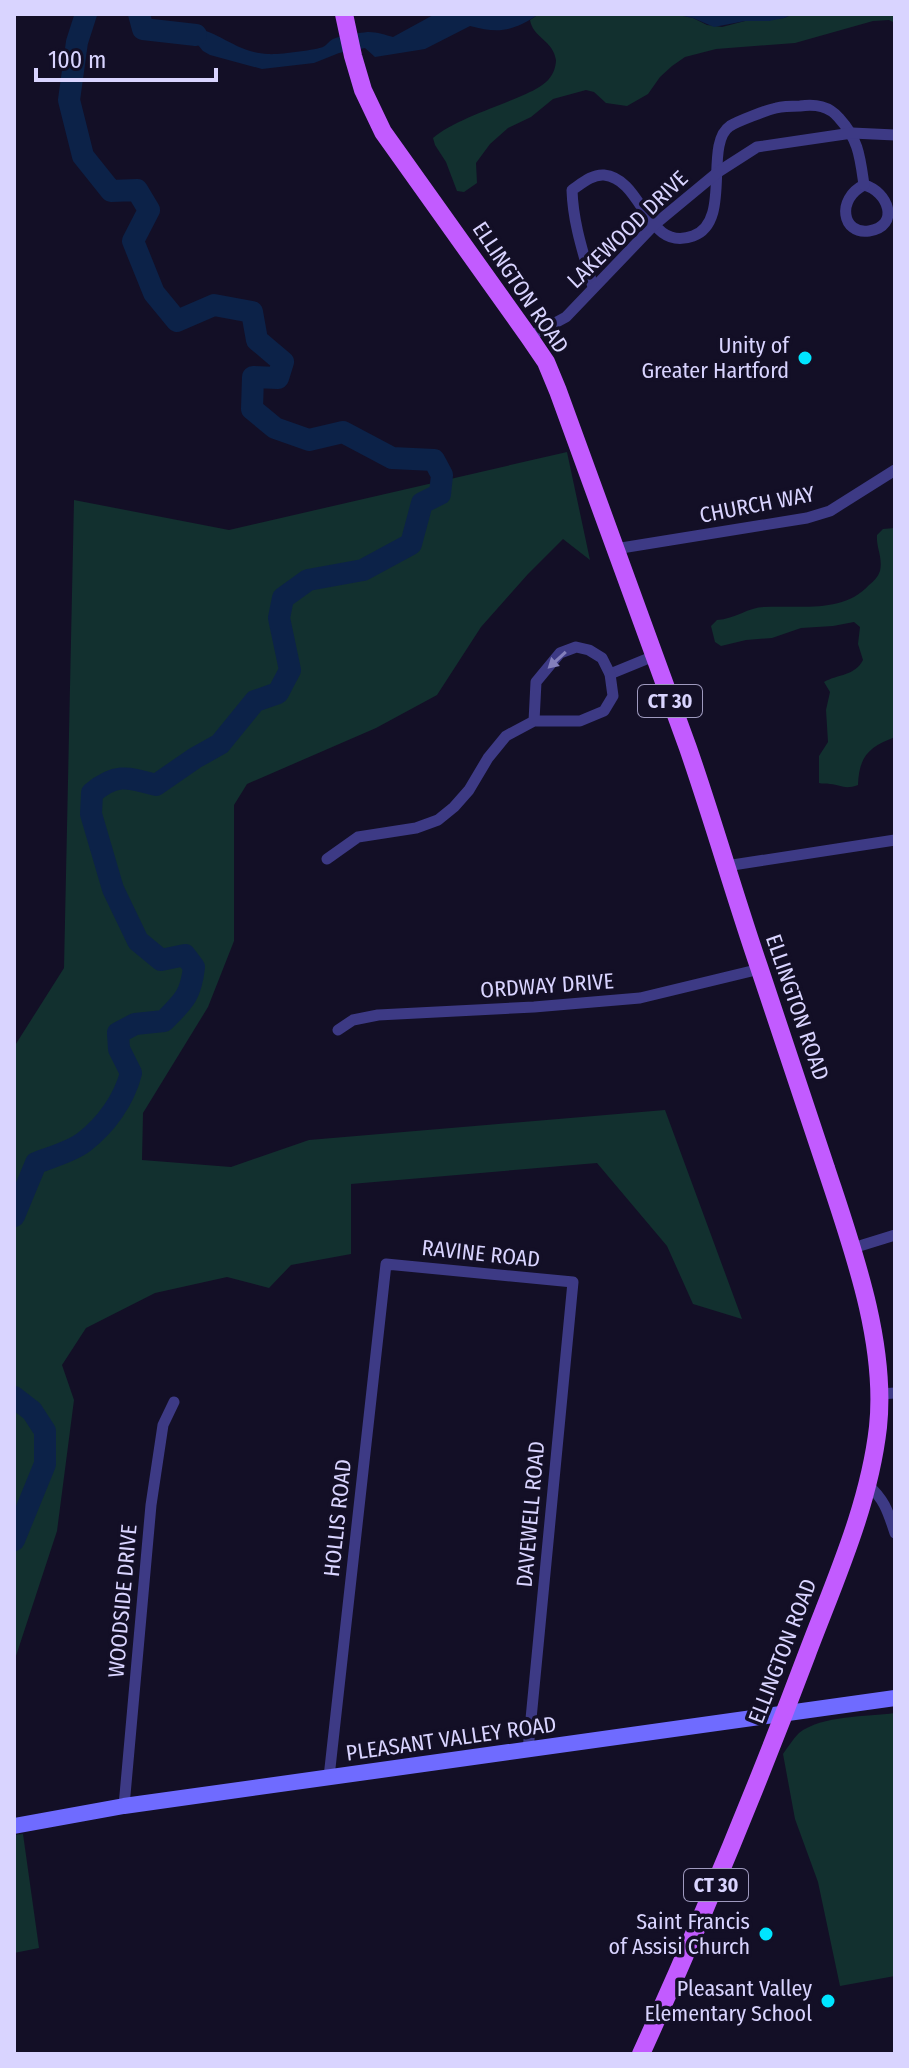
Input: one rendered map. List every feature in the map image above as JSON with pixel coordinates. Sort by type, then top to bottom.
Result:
[{"type":"main road","name":"ELLINGTON ROAD","points":[[345,22],[363,90],[383,132],[546,362],[558,391],[689,753],[853,1248],[887,1394],[868,1485],[847,1549],[785,1713],[695,1934],[641,2054]]},
{"type":"main road","name":"PLEASANT VALLEY ROAD","points":[[14,1826],[124,1806],[895,1698]]},
{"type":"street","points":[[593,287],[572,210],[572,190],[588,179],[603,174],[620,180],[665,235],[681,238],[696,236],[708,224],[714,206],[718,143],[728,126],[776,108],[814,104],[832,109],[852,133],[859,149],[864,185]]},
{"type":"street","name":"LAKEWOOD DRIVE","points":[[529,337],[566,317],[654,225],[718,172],[757,147],[852,133],[895,135]]},
{"type":"street","points":[[864,185],[873,187],[882,195],[889,213],[886,222],[870,231],[861,231],[853,226],[847,220],[845,210],[854,190],[864,185]]},
{"type":"street","name":"CHURCH WAY","points":[[615,549],[807,518],[830,511],[895,470]]},
{"type":"street","points":[[327,859],[358,837],[416,828],[438,820],[469,790],[488,758],[506,736],[534,721],[580,721],[604,711],[613,696],[610,674],[602,658],[576,647],[560,653],[536,682],[534,721]]},
{"type":"street","points":[[610,674],[654,656]]},
{"type":"street","points":[[726,866],[895,840]]},
{"type":"street","name":"ORDWAY DRIVE","points":[[338,1030],[353,1020],[378,1015],[640,998],[760,969]]},
{"type":"street","points":[[853,1248],[895,1235]]},
{"type":"street","name":"RAVINE ROAD","points":[[386,1264],[573,1282]]},
{"type":"street","name":"HOLLIS ROAD","points":[[329,1777],[386,1264]]},
{"type":"street","name":"DAVEWELL ROAD","points":[[528,1750],[573,1282]]},
{"type":"street","name":"WOODSIDE DRIVE","points":[[124,1806],[151,1505],[163,1425],[174,1402]]},
{"type":"street","points":[[868,1485],[885,1505],[895,1533]]},
{"type":"green space","points":[[539,14],[674,14],[722,27],[793,14],[895,14],[895,23],[889,20],[873,21],[795,43],[716,49],[685,57],[660,77],[648,94],[627,106],[606,103],[594,92],[586,90],[553,99],[531,117],[508,128],[490,144],[476,163],[477,183],[464,192],[457,191],[433,138],[462,120],[533,91],[548,80],[556,60],[551,48],[532,26],[530,20]]},
{"type":"green space","points":[[567,452],[590,560],[563,539],[481,627],[437,695],[376,728],[247,784],[234,805],[234,941],[208,1007],[143,1113],[142,1160],[231,1167],[309,1140],[665,1110],[742,1319],[693,1304],[667,1246],[597,1163],[351,1184],[351,1254],[291,1265],[269,1288],[227,1277],[155,1293],[86,1328],[62,1365],[74,1400],[57,1531],[14,1662],[14,1047],[64,968],[74,500],[229,530]]},
{"type":"green space","points":[[895,528],[895,737],[867,754],[858,785],[846,787],[819,783],[819,756],[828,742],[826,710],[830,692],[824,682],[851,672],[860,665],[863,660],[858,644],[860,627],[854,622],[801,628],[772,638],[721,646],[715,642],[711,626],[717,620],[758,608],[820,606],[847,600],[878,575],[881,561],[877,535],[883,529]]},
{"type":"green space","points":[[895,1713],[895,1976],[840,1986],[818,1882],[795,1819],[783,1754],[799,1733],[809,1727],[845,1718]]},
{"type":"green space","points":[[23,1834],[39,1948],[14,1953],[14,1835]]},
{"type":"water","points":[[435,14],[539,14],[506,29],[470,26],[425,49],[375,57],[365,48],[339,53],[314,63],[262,69],[210,55],[193,39],[170,36],[168,33],[170,29],[185,27],[198,29],[254,52],[279,54],[319,48],[346,35],[375,32],[393,37]]},
{"type":"water","points":[[674,14],[793,14],[769,21],[745,21],[714,27]]},
{"type":"waterway","points":[[14,1216],[36,1163],[84,1142],[100,1128],[119,1102],[131,1073],[119,1049],[118,1033],[135,1024],[164,1021],[185,997],[193,977],[194,967],[185,955],[161,960],[138,941],[113,889],[91,814],[92,793],[108,782],[122,778],[156,785],[220,744],[255,701],[278,693],[290,670],[279,618],[283,598],[308,580],[363,570],[411,544],[422,503],[440,494],[442,475],[434,460],[392,458],[343,432],[309,440],[275,428],[252,409],[253,377],[278,378],[283,362],[257,340],[252,312],[214,305],[177,321],[154,293],[133,241],[149,210],[137,190],[111,191],[83,156],[69,100],[77,42],[86,14]]},
{"type":"waterway","points":[[139,14],[143,29],[196,35]]},
{"type":"waterway","points":[[14,1397],[32,1411],[45,1431],[45,1464],[14,1540]]},
{"type":"place","name":"Unity of Greater Hartford","points":[[805,358]]},
{"type":"place","name":"Saint Francis of Assisi Church","points":[[766,1934]]},
{"type":"place","name":"Pleasant Valley Elementary School","points":[[828,2001]]}]
